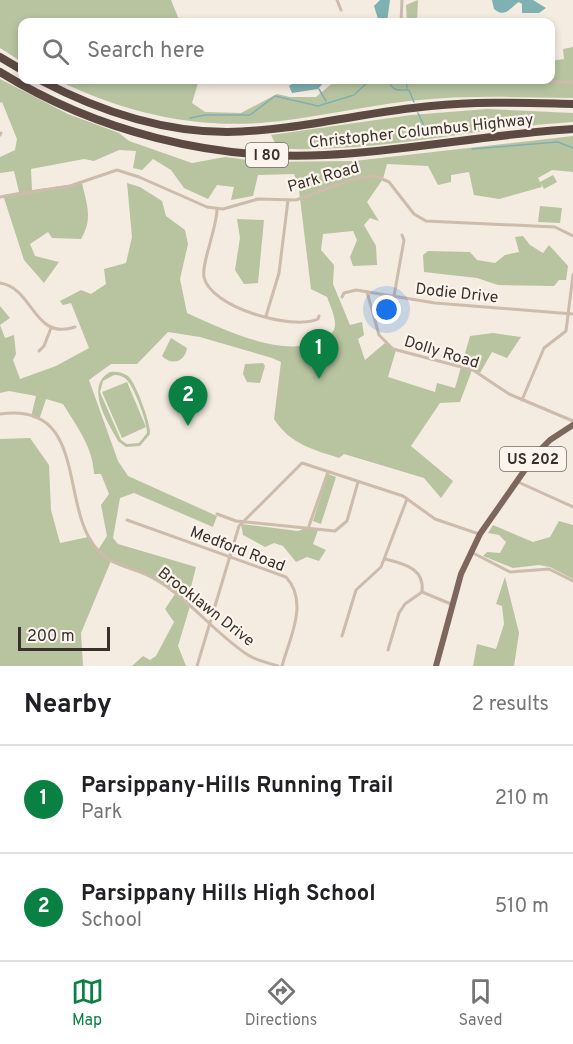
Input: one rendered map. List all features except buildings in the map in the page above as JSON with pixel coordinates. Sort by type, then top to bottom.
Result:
[{"type":"highway","points":[[0,57],[18,68]]},
{"type":"highway","name":"Christopher Columbus Highway","points":[[0,72],[18,82]]},
{"type":"highway","name":"Christopher Columbus Highway","points":[[22,84],[52,100],[115,125],[177,142],[234,152],[323,156],[548,131],[573,131]]},
{"type":"highway","name":"Christopher Columbus Highway","points":[[48,84],[76,97],[134,118],[205,131],[262,130],[455,104],[573,104]]},
{"type":"main road","name":"US 202","points":[[436,666],[452,605],[480,534],[543,446],[573,423]]},
{"type":"street","points":[[337,0],[341,10]]},
{"type":"street","points":[[401,18],[402,0]]},
{"type":"street","points":[[555,81],[573,82]]},
{"type":"street","points":[[0,197],[70,186],[117,170],[217,209],[212,245],[203,268],[205,281],[219,297],[266,316],[302,323],[318,319],[319,315]]},
{"type":"street","name":"Park Road","points":[[217,209],[258,199],[288,200],[357,178],[375,176],[389,182],[414,214],[426,221],[555,227],[573,236]]},
{"type":"street","points":[[266,316],[279,273],[288,200]]},
{"type":"street","points":[[394,296],[404,240],[402,235]]},
{"type":"street","points":[[522,399],[544,348],[566,331],[571,314],[573,275]]},
{"type":"street","points":[[0,283],[16,290],[51,328],[64,330],[75,327]]},
{"type":"street","name":"Dodie Drive","points":[[342,297],[344,293],[351,291],[367,292],[435,303],[571,314]]},
{"type":"street","name":"Dolly Road","points":[[367,292],[379,335],[386,344],[401,352],[473,370],[504,391],[573,423]]},
{"type":"street","points":[[39,351],[44,346],[51,328]]},
{"type":"street","name":"Brooklawn Drive","points":[[0,414],[13,413],[34,417],[50,428],[60,439],[69,460],[80,520],[97,550],[110,561],[148,575],[165,585],[249,656],[280,666]]},
{"type":"street","points":[[197,666],[239,526],[302,463],[407,499],[435,519],[480,534]]},
{"type":"street","points":[[309,526],[328,472]]},
{"type":"street","points":[[517,481],[573,507]]},
{"type":"street","points":[[217,514],[243,522],[309,526],[335,531],[344,525],[358,482]]},
{"type":"street","points":[[342,636],[356,590],[378,572],[407,499]]},
{"type":"street","name":"Medford Road","points":[[127,520],[283,576],[294,587],[298,609],[280,666]]},
{"type":"street","points":[[471,552],[510,572],[549,569],[573,580]]},
{"type":"street","points":[[385,559],[416,570],[422,578],[422,592]]},
{"type":"street","points":[[422,592],[452,605]]},
{"type":"street","points":[[388,650],[399,613],[405,604],[422,592]]},
{"type":"green space","points":[[0,0],[171,0],[178,18],[18,18],[18,59],[0,48]]},
{"type":"green space","points":[[418,0],[417,18],[407,18],[406,5]]},
{"type":"green space","points":[[573,47],[573,98],[430,99],[260,123],[207,123],[156,115],[130,109],[66,84],[198,84],[192,103],[205,112],[241,113],[277,94],[290,97],[316,97],[331,84],[555,84],[555,60],[564,59],[563,49]]},
{"type":"green space","points":[[0,79],[68,114],[119,133],[129,141],[192,163],[225,157],[263,162],[354,161],[573,136],[573,172],[552,170],[538,178],[540,182],[553,175],[557,182],[544,189],[541,183],[542,187],[499,199],[474,195],[469,172],[451,175],[451,182],[438,185],[428,166],[387,164],[383,179],[367,202],[379,221],[370,218],[364,225],[376,246],[377,265],[353,266],[350,257],[357,240],[353,231],[323,234],[321,250],[334,265],[333,284],[350,325],[362,322],[364,335],[358,339],[365,360],[385,343],[396,350],[388,377],[435,392],[437,383],[455,388],[470,336],[493,333],[521,337],[507,358],[492,352],[480,373],[472,370],[460,402],[440,403],[411,446],[453,481],[441,498],[424,478],[344,454],[339,458],[294,440],[274,419],[281,362],[272,358],[200,337],[168,332],[137,364],[111,364],[89,380],[118,461],[128,476],[217,516],[213,527],[134,493],[120,498],[113,538],[118,544],[196,567],[187,603],[190,606],[178,646],[186,666],[132,666],[143,656],[150,660],[156,656],[174,622],[165,609],[175,594],[155,578],[111,561],[81,633],[83,666],[0,666],[0,439],[30,438],[49,465],[51,510],[60,543],[88,537],[98,550],[107,536],[101,505],[109,494],[101,474],[94,474],[91,455],[79,429],[63,404],[46,399],[39,420],[31,417],[36,396],[9,391],[0,393],[0,325],[5,338],[14,335],[16,354],[13,360],[20,379],[56,366],[89,348],[71,303],[63,305],[60,301],[81,290],[91,294],[106,284],[104,269],[126,263],[132,237],[127,183],[140,187],[162,201],[166,216],[185,230],[188,244],[180,279],[187,313],[237,334],[275,345],[310,344],[325,338],[334,329],[334,318],[327,297],[311,289],[299,190],[294,174],[258,175],[253,196],[231,200],[234,187],[217,185],[208,199],[184,188],[171,170],[153,159],[142,170],[133,168],[136,151],[119,150],[94,161],[84,159],[31,169],[32,190],[82,183],[88,212],[87,225],[81,239],[52,238],[48,232],[30,244],[35,256],[59,262],[44,283],[24,260],[3,195],[19,192],[14,171],[0,173],[0,157],[15,150],[17,139],[2,102],[0,103]]},
{"type":"green space","points":[[487,109],[573,113],[573,122],[345,148],[269,148],[275,143],[271,135],[411,115]]},
{"type":"green space","points":[[540,206],[562,208],[560,223],[538,222]]},
{"type":"green space","points":[[237,219],[264,220],[258,283],[244,284],[235,270],[240,238]]},
{"type":"green space","points":[[523,236],[530,245],[543,253],[549,245],[568,266],[566,280],[559,280],[554,286],[498,285],[477,278],[424,272],[423,255],[428,251],[470,252],[477,260],[495,263],[505,255],[519,252],[515,237]]},
{"type":"green space","points":[[0,306],[10,318],[0,325]]},
{"type":"green space","points":[[171,338],[187,348],[184,357],[174,362],[162,356]]},
{"type":"green space","points":[[263,363],[265,366],[260,383],[247,382],[243,374],[245,364]]},
{"type":"green space","points":[[110,372],[119,372],[128,376],[135,387],[150,429],[150,434],[140,446],[126,447],[119,442],[109,425],[99,395],[102,378]],"holes":[[[114,375],[127,380],[137,397],[147,428],[147,433],[139,443],[127,444],[121,440],[100,392],[103,381]]]},
{"type":"green space","points":[[127,382],[146,427],[122,438],[102,392]]},
{"type":"green space","points":[[328,474],[336,477],[321,524],[313,521]]},
{"type":"green space","points":[[559,521],[573,525],[573,579],[550,567],[539,565],[513,568],[483,556],[487,552],[500,553],[506,542],[499,535],[488,533],[493,525],[533,542],[550,537]]},
{"type":"green space","points":[[241,524],[298,531],[309,527],[318,530],[313,544],[326,550],[319,561],[307,557],[296,562],[283,546],[274,543],[265,547],[243,535]]},
{"type":"green space","points":[[505,577],[519,633],[514,666],[473,666],[477,644],[496,649],[504,624],[502,606],[496,604]]},
{"type":"water","points":[[380,0],[390,0],[388,18],[378,18],[374,6]]},
{"type":"water","points":[[492,0],[533,0],[546,8],[539,13],[522,13],[522,4],[519,2],[502,13],[494,9]]},
{"type":"water","points":[[292,84],[322,84],[318,89],[292,93],[289,86]]},
{"type":"waterway","points":[[190,118],[205,115],[250,115],[275,96],[318,106],[354,95],[366,84]]},
{"type":"waterway","points":[[390,84],[399,90],[409,90],[414,102]]},
{"type":"waterway","points":[[406,84],[407,88]]},
{"type":"waterway","points":[[319,89],[326,101]]},
{"type":"waterway","points":[[418,113],[424,126],[448,133]]},
{"type":"waterway","points":[[472,149],[558,142],[573,148]]},
{"type":"place","name":"Parsippany-Hills Running Trail","points":[[319,379]]},
{"type":"place","name":"Parsippany Hills High School","points":[[188,426]]}]
